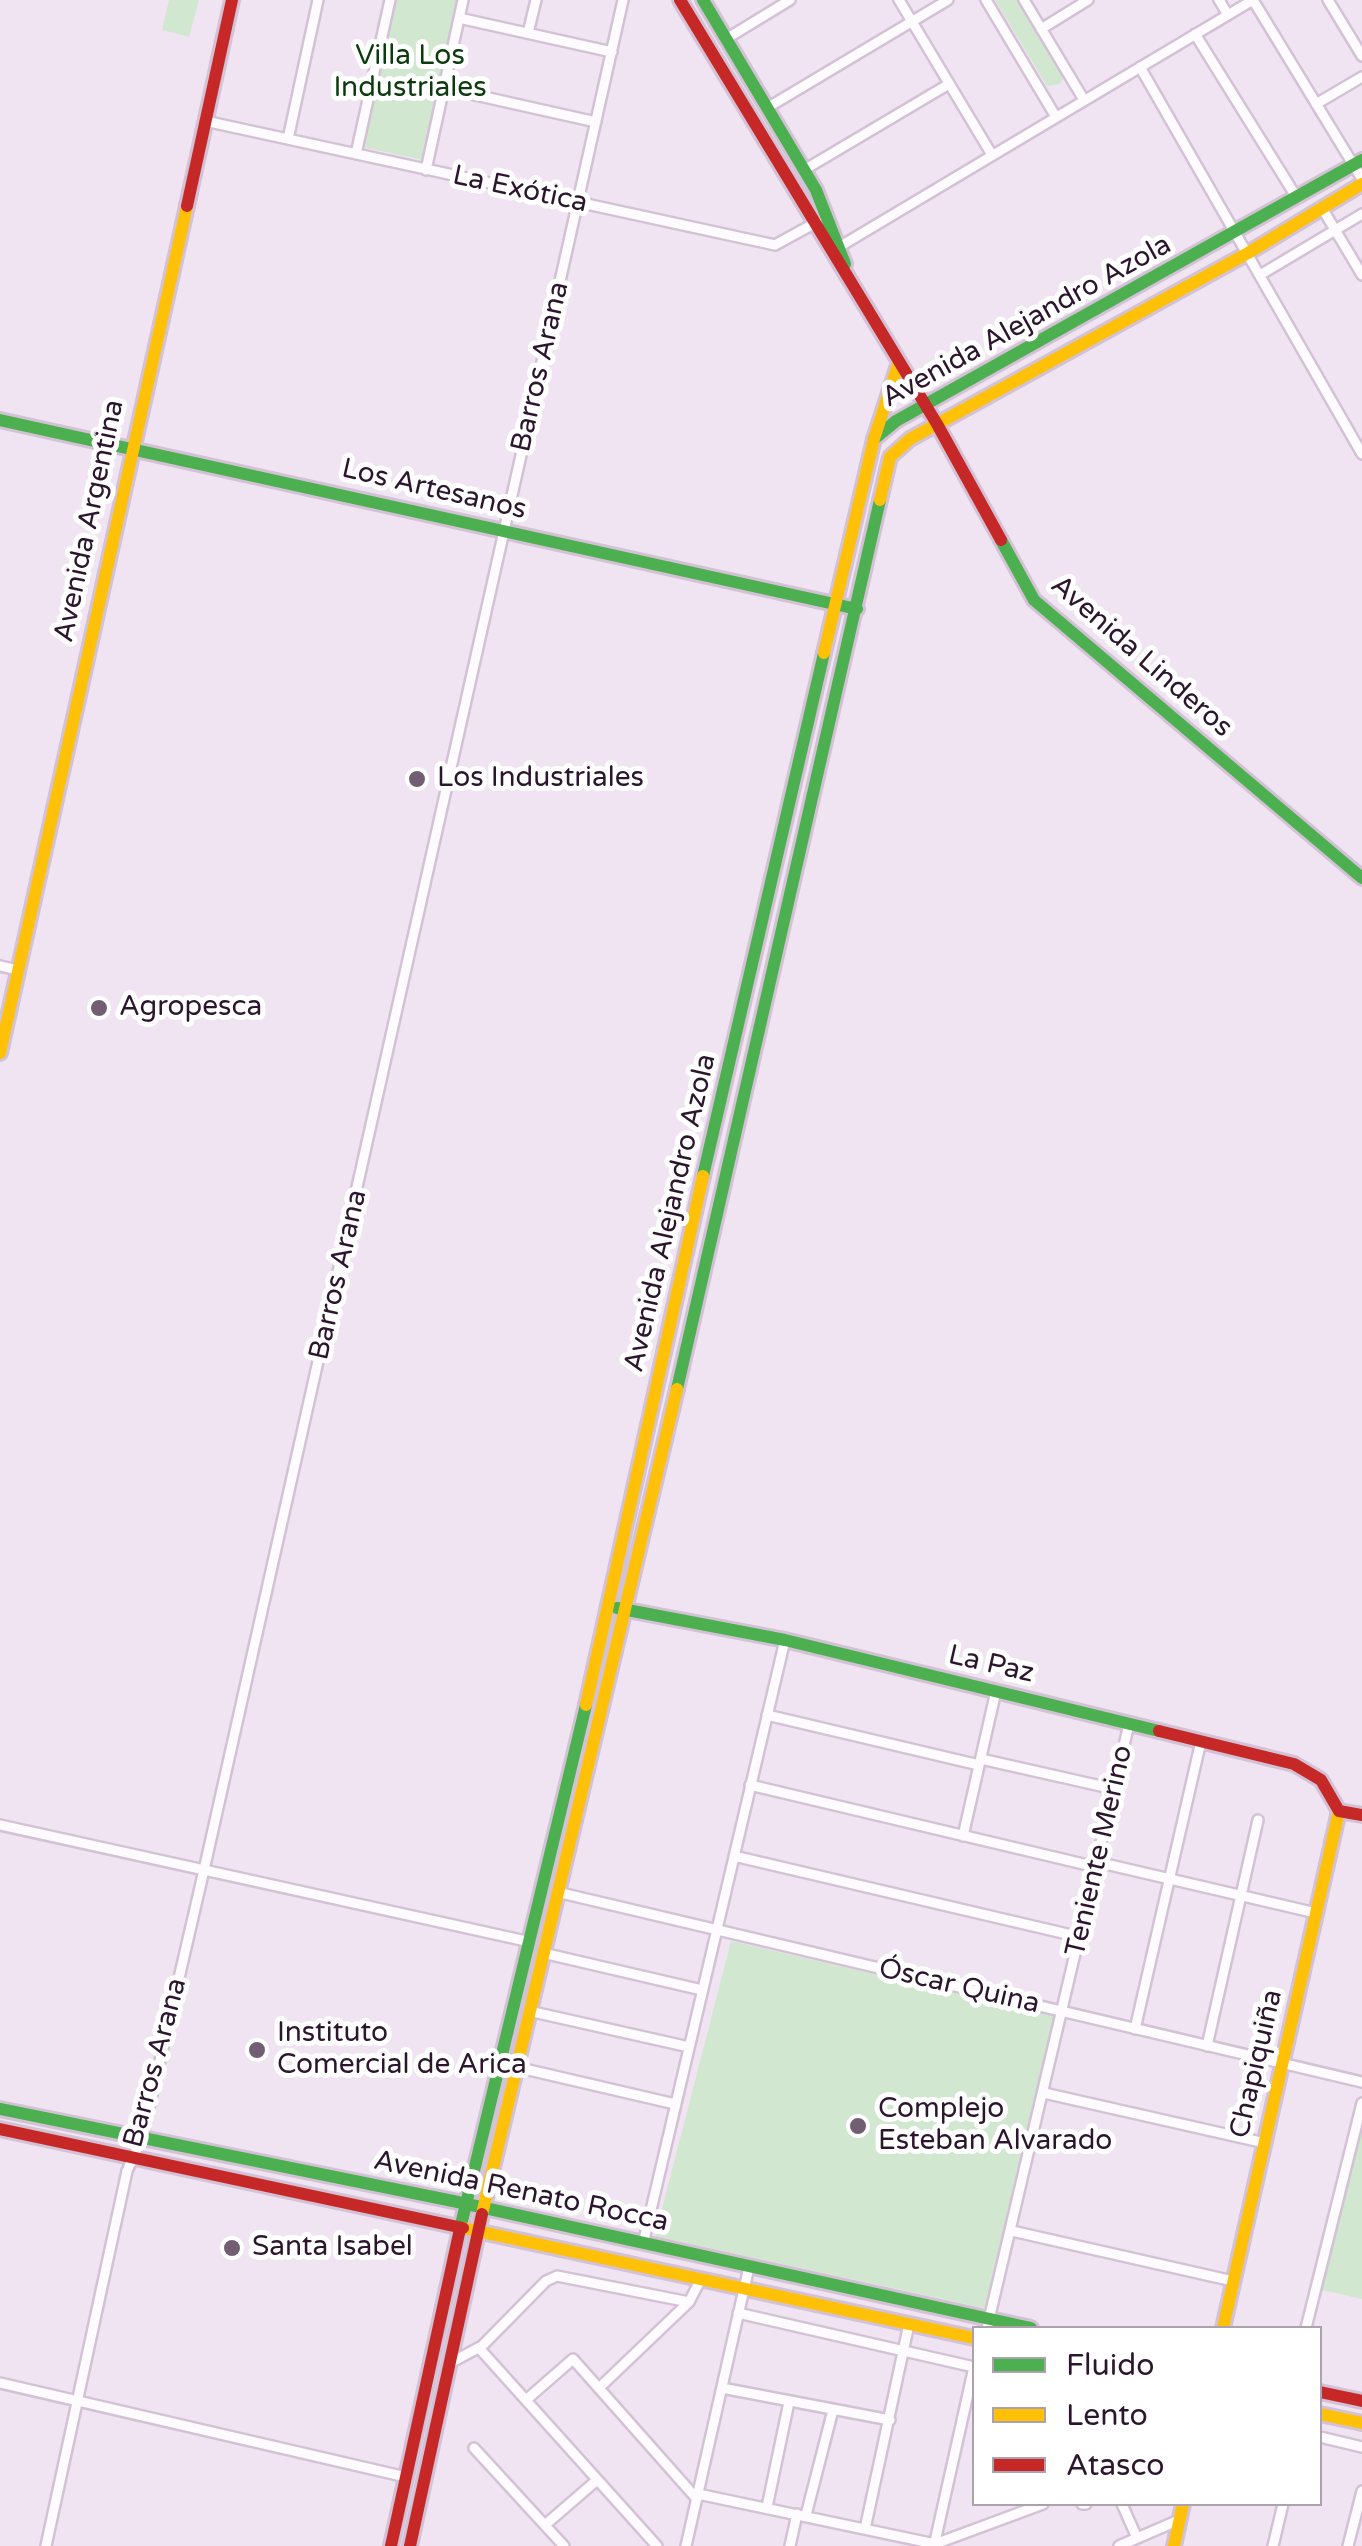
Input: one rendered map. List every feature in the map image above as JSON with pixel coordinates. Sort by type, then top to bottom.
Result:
[{"type":"main road","name":"Avenida Argentina","points":[[0,1053],[232,0]]},
{"type":"main road","name":"Avenida Linderos","points":[[680,0],[815,223],[836,248]]},
{"type":"main road","name":"Avenida Linderos","points":[[703,0],[829,216],[847,276],[937,424],[1034,600],[1362,878]]},
{"type":"main road","name":"Avenida Alejandro Azola","points":[[410,2546],[557,1892],[617,1608],[675,1298],[874,439],[1358,162]]},
{"type":"main road","name":"Avenida Alejandro Azola","points":[[391,2546],[464,2204],[526,1941],[617,1608],[772,989],[890,458],[937,424],[1248,253],[1362,182]]},
{"type":"main road","points":[[874,439],[899,362]]},
{"type":"main road","name":"Los Artesanos","points":[[0,420],[856,609]]},
{"type":"main road","name":"La Paz","points":[[617,1608],[785,1640],[1304,1768],[1327,1787],[1340,1811]]},
{"type":"main road","points":[[1340,1811],[1362,1815]]},
{"type":"main road","name":"Chapiquiña","points":[[1223,2326],[1340,1811]]},
{"type":"main road","name":"Avenida Renato Rocca","points":[[0,2109],[483,2208],[989,2324]]},
{"type":"main road","name":"Avenida Renato Rocca","points":[[0,2129],[972,2338]]},
{"type":"main road","points":[[1322,2392],[1362,2401]]},
{"type":"main road","points":[[1322,2414],[1362,2423]]},
{"type":"main road","points":[[1174,2546],[1183,2506]]},
{"type":"street","points":[[288,139],[318,0]]},
{"type":"street","points":[[356,154],[390,0]]},
{"type":"street","points":[[426,170],[463,0]]},
{"type":"street","points":[[528,33],[536,0]]},
{"type":"street","name":"Barros Arana","points":[[46,2546],[131,2156],[142,2138],[204,1870],[622,0]]},
{"type":"street","points":[[726,38],[790,0]]},
{"type":"street","points":[[899,0],[992,155]]},
{"type":"street","points":[[767,108],[948,0]]},
{"type":"street","points":[[986,0],[1056,117]]},
{"type":"street","points":[[1024,0],[1084,100]]},
{"type":"street","points":[[1041,28],[1088,0]]},
{"type":"street","points":[[1219,0],[1228,15]]},
{"type":"street","points":[[836,248],[1253,0],[1316,104],[1358,162],[1362,182]]},
{"type":"street","points":[[1328,0],[1362,56]]},
{"type":"street","points":[[459,18],[612,52]]},
{"type":"street","points":[[1195,34],[1297,198]]},
{"type":"street","points":[[1140,67],[1361,452]]},
{"type":"street","points":[[1316,104],[1362,77]]},
{"type":"street","points":[[804,170],[949,84]]},
{"type":"street","points":[[444,88],[596,122]]},
{"type":"street","name":"La Exótica","points":[[205,121],[775,246],[829,216]]},
{"type":"street","points":[[1322,208],[1362,275]]},
{"type":"street","points":[[1260,275],[1362,214]]},
{"type":"street","points":[[0,966],[18,970]]},
{"type":"street","points":[[643,2244],[785,1640]]},
{"type":"street","points":[[963,1836],[996,1691]]},
{"type":"street","points":[[767,1715],[1114,1789]]},
{"type":"street","name":"Teniente Merino","points":[[989,2324],[1129,1724]]},
{"type":"street","points":[[1135,2028],[1201,1741]]},
{"type":"street","points":[[750,1786],[1316,1914]]},
{"type":"street","points":[[1207,2046],[1258,1820]]},
{"type":"street","points":[[0,1825],[526,1941]]},
{"type":"street","points":[[734,1856],[1080,1937]]},
{"type":"street","name":"Óscar Quina","points":[[557,1892],[1362,2082]]},
{"type":"street","points":[[542,1953],[702,1990]]},
{"type":"street","points":[[529,2011],[689,2047]]},
{"type":"street","points":[[516,2067],[676,2104]]},
{"type":"street","points":[[1044,2093],[1264,2143]]},
{"type":"street","points":[[1306,2326],[1362,2104]]},
{"type":"street","points":[[1012,2230],[1233,2281]]},
{"type":"street","points":[[686,2546],[749,2267]]},
{"type":"street","points":[[450,2363],[480,2348],[546,2281],[558,2276],[689,2302]]},
{"type":"street","points":[[599,2388],[689,2302],[701,2279]]},
{"type":"street","points":[[738,2313],[972,2367]]},
{"type":"street","points":[[865,2529],[910,2324]]},
{"type":"street","points":[[480,2348],[657,2546]]},
{"type":"street","points":[[526,2400],[574,2359],[697,2496],[802,2514],[934,2545],[1038,2506]]},
{"type":"street","points":[[0,2383],[406,2477]]},
{"type":"street","points":[[722,2388],[890,2420]]},
{"type":"street","points":[[934,2545],[972,2391]]},
{"type":"street","points":[[767,2507],[789,2402]]},
{"type":"street","points":[[790,2546],[833,2410]]},
{"type":"street","points":[[1322,2437],[1362,2447]]},
{"type":"street","points":[[474,2448],[564,2546]]},
{"type":"street","points":[[544,2525],[597,2480]]},
{"type":"street","points":[[1348,2546],[1357,2531],[1362,2491]]},
{"type":"street","points":[[1123,2506],[1137,2538]]},
{"type":"street","points":[[1273,2546],[1283,2506]]},
{"type":"street","points":[[1118,2546],[1180,2520]]},
{"type":"green space","points":[[169,0],[199,0],[189,37],[162,30]]},
{"type":"green space","name":"Villa Los Industriales","points":[[394,0],[459,0],[423,160],[362,147]]},
{"type":"green space","points":[[995,0],[1018,0],[1064,77],[1060,84],[1047,86]]},
{"type":"green space","name":"Complejo Esteban Alvarado","points":[[731,1941],[1059,2017],[989,2309],[655,2236]]},
{"type":"green space","points":[[1362,2128],[1362,2299],[1322,2290]]},
{"type":"traffic: fast","points":[[703,0],[816,190],[845,264]]},
{"type":"traffic: fast","points":[[874,439],[896,421],[1362,160]]},
{"type":"traffic: fast","points":[[0,420],[857,609]]},
{"type":"traffic: fast","points":[[677,1389],[880,500]]},
{"type":"traffic: fast","points":[[1001,540],[1034,600],[1362,878]]},
{"type":"traffic: fast","points":[[703,1176],[824,653]]},
{"type":"traffic: fast","points":[[617,1608],[785,1640],[1159,1731]]},
{"type":"traffic: fast","points":[[460,2229],[586,1705]]},
{"type":"traffic: fast","points":[[0,2109],[453,2201],[1022,2326]]},
{"type":"traffic: slow","points":[[880,500],[890,457],[910,439],[1248,253],[1362,184]]},
{"type":"traffic: slow","points":[[0,1053],[187,206]]},
{"type":"traffic: slow","points":[[824,653],[874,439],[899,362]]},
{"type":"traffic: slow","points":[[586,1705],[703,1176]]},
{"type":"traffic: slow","points":[[482,2214],[677,1389]]},
{"type":"traffic: slow","points":[[1223,2326],[1339,1811]]},
{"type":"traffic: slow","points":[[463,2228],[972,2338]]},
{"type":"traffic: slow","points":[[1322,2414],[1362,2423]]},
{"type":"traffic: slow","points":[[1174,2546],[1183,2506]]},
{"type":"traffic: jam","points":[[187,206],[232,0]]},
{"type":"traffic: jam","points":[[680,0],[937,424],[1001,540]]},
{"type":"traffic: jam","points":[[1159,1731],[1294,1764],[1321,1780],[1339,1811]]},
{"type":"traffic: jam","points":[[1339,1811],[1362,1815]]},
{"type":"traffic: jam","points":[[0,2129],[463,2228]]},
{"type":"traffic: jam","points":[[410,2546],[482,2214]]},
{"type":"traffic: jam","points":[[391,2546],[460,2229]]},
{"type":"traffic: jam","points":[[1322,2392],[1362,2401]]},
{"type":"place","name":"Los Industriales","points":[[417,779]]},
{"type":"place","name":"Agropesca","points":[[99,1008]]},
{"type":"place","name":"Instituto Comercial de Arica","points":[[257,2050]]},
{"type":"place","name":"Complejo Esteban Alvarado","points":[[858,2126]]},
{"type":"place","name":"Santa Isabel","points":[[232,2248]]}]
